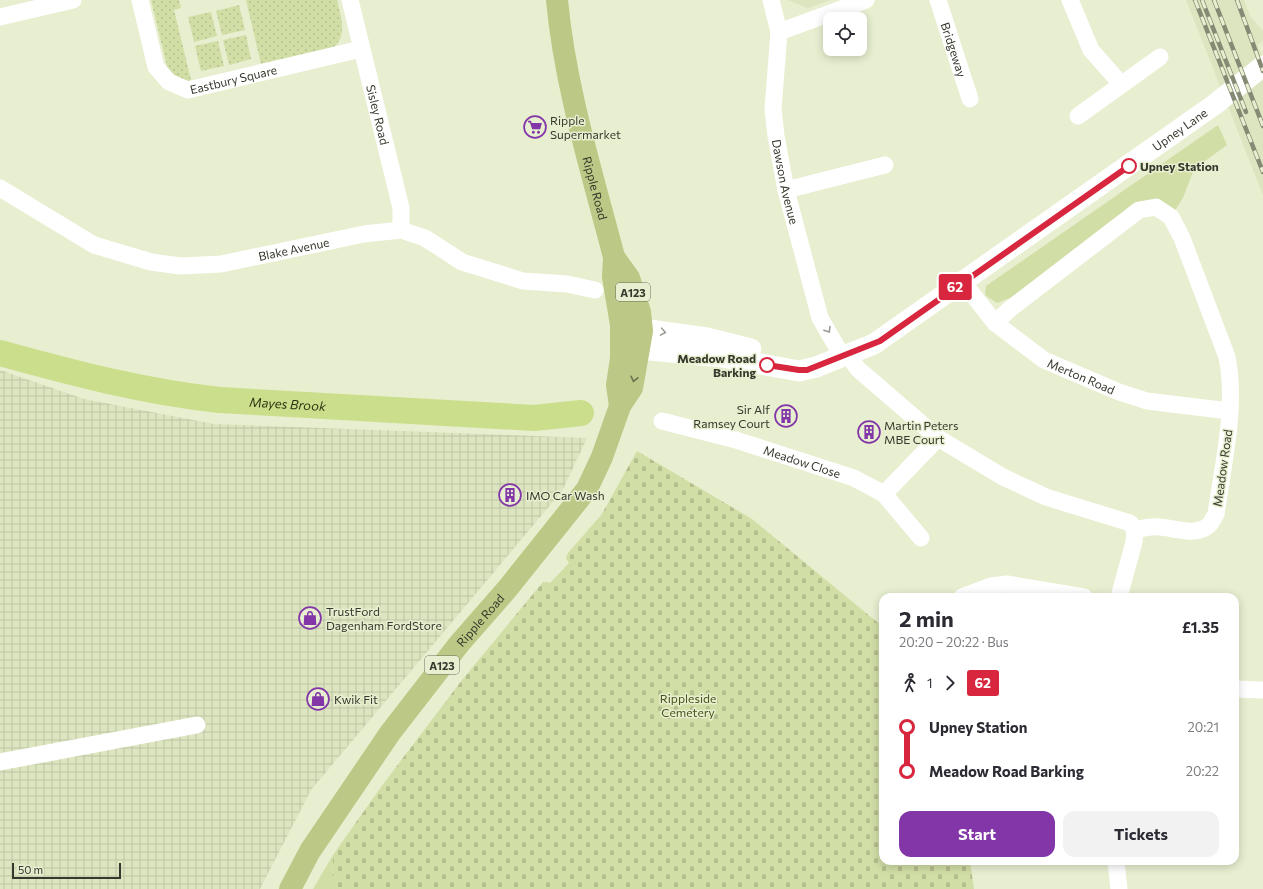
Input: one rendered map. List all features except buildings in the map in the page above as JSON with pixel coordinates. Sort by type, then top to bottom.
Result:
[{"type":"main road","name":"Ripple Road","points":[[290,889],[310,851],[390,733],[459,644],[513,582],[587,489],[602,457],[620,406],[618,385],[631,340],[613,277],[614,257],[572,93],[561,40],[557,0]]},
{"type":"street","points":[[0,17],[73,0]]},
{"type":"street","name":"Eastbury Square","points":[[140,0],[156,67],[169,82],[188,90],[361,49]]},
{"type":"street","name":"Sisley Road","points":[[350,0],[400,208],[401,230]]},
{"type":"street","name":"Dawson Avenue","points":[[771,0],[779,32],[773,109],[776,136],[786,190],[820,318],[840,356]]},
{"type":"street","points":[[779,32],[866,0]]},
{"type":"street","name":"Bridgeway","points":[[938,0],[970,99]]},
{"type":"street","points":[[1070,0],[1091,50],[1121,84]]},
{"type":"street","points":[[1078,116],[1160,57]]},
{"type":"street","name":"Upney Lane","points":[[631,340],[649,330],[693,336],[800,358],[840,356],[880,341],[1214,105],[1263,66]]},
{"type":"street","points":[[786,190],[885,165]]},
{"type":"street","name":"Blake Avenue","points":[[0,188],[94,246],[151,262],[181,266],[221,264],[364,234],[401,230],[425,238],[462,262],[523,281],[567,284],[595,290]]},
{"type":"street","name":"Meadow Road","points":[[995,323],[1010,309],[1139,210],[1156,208],[1171,217],[1182,238],[1227,357],[1230,370],[1228,438],[1216,514],[1210,524],[1202,530],[1189,532],[1159,527],[1143,527],[1135,530]]},
{"type":"street","name":"Merton Road","points":[[963,282],[995,323],[1044,360],[1119,392],[1147,401],[1229,411]]},
{"type":"street","points":[[840,356],[858,369],[938,438],[1003,477],[1046,497],[1130,523],[1135,530],[1134,542],[1120,593]]},
{"type":"street","name":"Meadow Close","points":[[662,421],[736,440],[854,478],[884,494],[921,538]]},
{"type":"street","points":[[884,494],[938,438]]},
{"type":"street","points":[[973,593],[991,586],[1007,584],[1060,593]]},
{"type":"street","points":[[1239,689],[1263,690]]},
{"type":"street","points":[[0,762],[197,725]]},
{"type":"street","points":[[1117,865],[1120,889]]},
{"type":"shaded area","points":[[787,0],[830,0],[808,8]]},
{"type":"shaded area","points":[[1186,0],[1244,0],[1250,16],[1263,31],[1263,41],[1258,45],[1263,58],[1263,195]]},
{"type":"shaded area","points":[[0,370],[84,399],[214,424],[587,438],[562,491],[311,790],[260,889],[0,889]]},
{"type":"green space","points":[[151,0],[179,0],[181,8],[174,10],[191,80],[182,84],[170,79]]},
{"type":"green space","points":[[246,0],[337,0],[342,26],[341,38],[333,48],[261,64]]},
{"type":"green space","points":[[239,5],[245,30],[222,35],[216,11]]},
{"type":"green space","points":[[211,12],[217,36],[194,42],[188,17]]},
{"type":"green space","points":[[246,35],[251,59],[229,65],[223,40]]},
{"type":"green space","points":[[218,41],[224,66],[201,71],[195,46]]},
{"type":"green space","points":[[1218,125],[1227,145],[1194,169],[1183,198],[1175,210],[1144,201],[1010,298],[997,303],[985,295],[986,286]]},
{"type":"green space","name":"Rippleside Cemetery","points":[[637,451],[752,519],[879,624],[879,865],[971,865],[974,889],[333,889],[338,878],[332,875],[333,855],[381,787],[462,680],[543,582],[550,583],[569,563],[566,558],[568,553],[602,514]]},
{"type":"green space","points":[[333,855],[332,875],[338,878],[333,889],[313,889]]},
{"type":"waterway","name":"Mayes Brook","points":[[0,353],[82,375],[136,387],[192,397],[220,400],[534,418],[581,413]]},
{"type":"railway","points":[[1195,0],[1263,172]]},
{"type":"railway","points":[[1202,0],[1246,112]]},
{"type":"railway","points":[[1214,0],[1263,126]]},
{"type":"railway","points":[[1237,0],[1263,71]]},
{"type":"bus line","name":"62","points":[[767,365],[807,370],[879,342],[1129,166]]},
{"type":"place","name":"Ripple Supermarket","points":[[535,127]]},
{"type":"place","name":"Upney Station","points":[[1129,166]]},
{"type":"place","name":"Meadow Road Barking","points":[[767,365]]},
{"type":"place","name":"Sir Alf Ramsey Court","points":[[786,416]]},
{"type":"place","name":"Martin Peters MBE Court","points":[[869,432]]},
{"type":"place","name":"IMO Car Wash","points":[[510,495]]},
{"type":"place","name":"TrustFord Dagenham FordStore","points":[[310,618]]},
{"type":"place","name":"Kwik Fit","points":[[318,699]]}]
